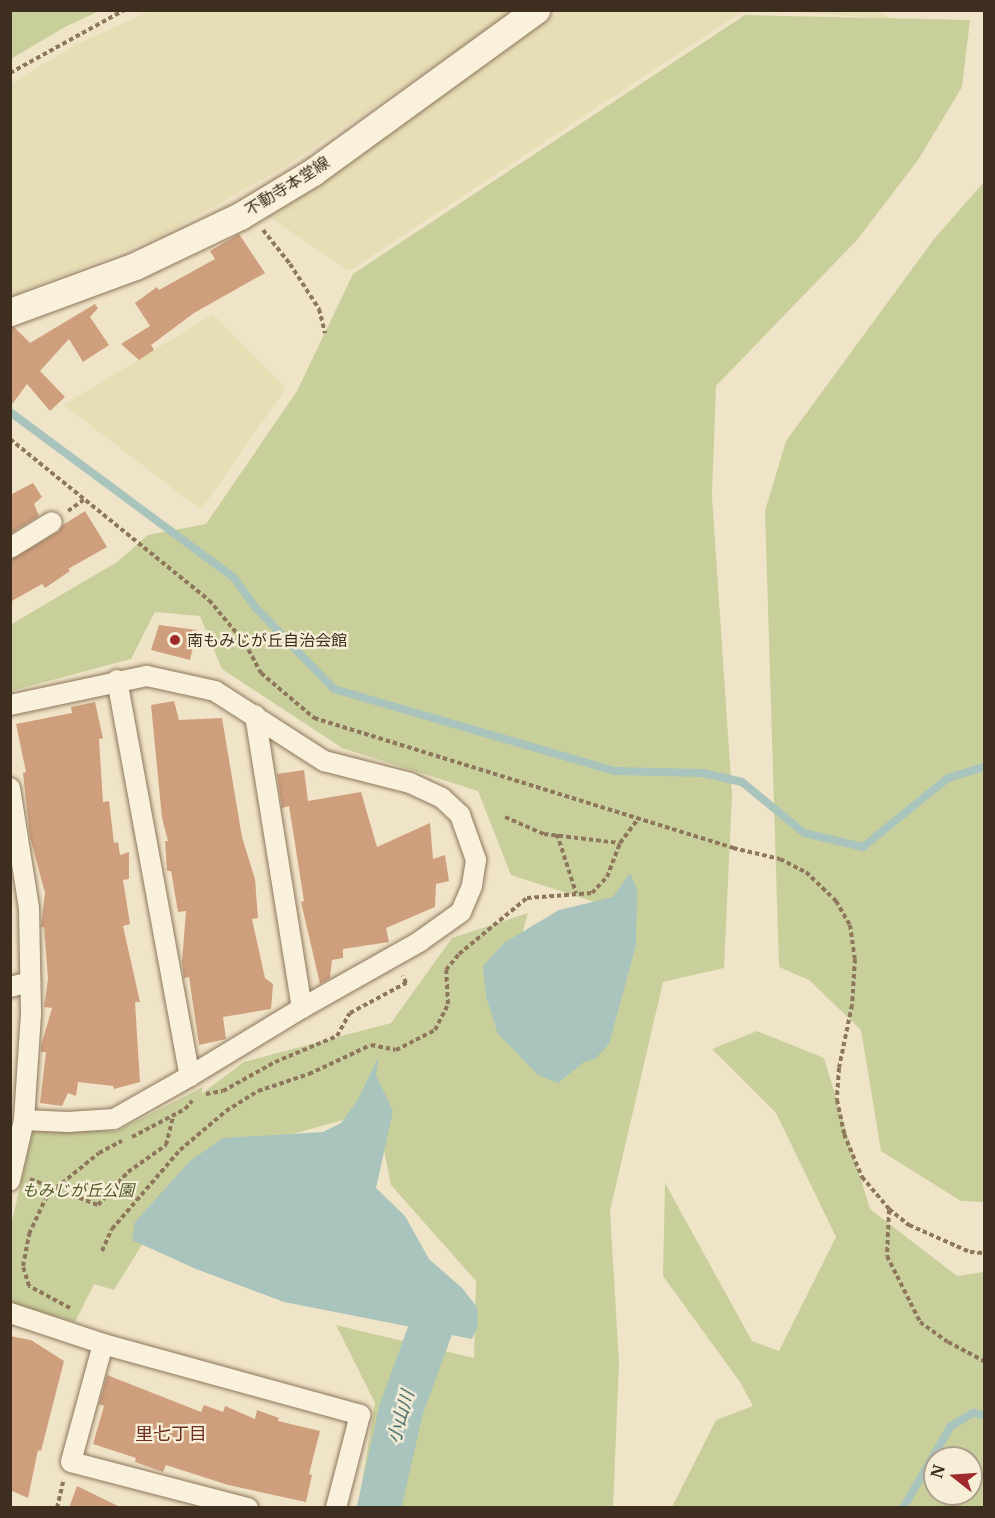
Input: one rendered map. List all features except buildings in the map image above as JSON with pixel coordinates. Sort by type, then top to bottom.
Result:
[{"type":"main road","name":"不動寺本堂線","points":[[10,312],[135,266],[248,211],[313,172],[536,10]]},
{"type":"street","points":[[10,548],[52,522]]},
{"type":"street","points":[[10,705],[117,680],[147,676],[214,691],[324,761],[411,783],[442,798],[460,814],[476,860],[472,886],[461,912],[396,956],[302,1008],[190,1076],[114,1119],[68,1122],[24,1120]]},
{"type":"street","points":[[117,680],[190,1076]]},
{"type":"street","points":[[255,715],[302,1008]]},
{"type":"street","points":[[10,788],[29,908],[30,982],[24,1120],[11,1177]]},
{"type":"street","points":[[10,987],[30,982]]},
{"type":"street","points":[[10,1313],[103,1344],[360,1415],[336,1508]]},
{"type":"street","points":[[103,1344],[71,1462],[248,1508]]},
{"type":"path","points":[[10,73],[124,10]]},
{"type":"path","points":[[248,211],[290,264],[319,309],[325,333]]},
{"type":"path","points":[[10,439],[209,600],[245,643],[261,673],[314,718],[733,848],[780,859],[806,872],[836,901],[850,925],[855,959],[852,1005],[838,1068],[837,1100],[844,1134],[862,1177],[889,1209],[909,1225],[970,1252],[984,1253]]},
{"type":"path","points":[[505,817],[544,834],[620,843]]},
{"type":"path","points":[[102,1251],[112,1230],[180,1150],[226,1111],[258,1091],[309,1074],[371,1045],[396,1050],[435,1030],[448,1004],[446,970],[459,954],[527,898],[592,893],[607,877],[620,843],[639,818]]},
{"type":"path","points":[[558,834],[576,893]]},
{"type":"path","points":[[64,1331],[71,1309],[29,1286],[22,1266],[28,1234],[45,1200],[99,1152],[173,1117],[193,1100],[209,1092],[224,1091],[275,1062],[337,1036],[350,1013],[406,983],[396,956]]},
{"type":"path","points":[[11,1177],[56,1188],[98,1204],[128,1172],[166,1145],[173,1117]]},
{"type":"path","points":[[889,1209],[887,1256],[920,1322],[948,1342],[984,1361]]},
{"type":"shaded area","points":[[150,11],[515,11],[286,166],[161,236],[11,296],[11,84],[73,46]]},
{"type":"shaded area","points":[[560,11],[743,11],[349,271],[267,215]]},
{"type":"shaded area","points":[[782,11],[877,11],[892,19]]},
{"type":"shaded area","points":[[213,314],[286,388],[201,510],[64,405]]},
{"type":"green space","points":[[11,10],[99,11],[63,28],[11,59]]},
{"type":"green space","name":"もみじが丘公園","points":[[745,15],[970,20],[962,87],[918,160],[857,240],[716,386],[712,496],[732,795],[724,968],[663,982],[610,1211],[619,1362],[613,1507],[358,1507],[375,1403],[336,1325],[474,1358],[476,1281],[391,1185],[376,1111],[223,1153],[156,1222],[114,1290],[94,1284],[75,1322],[11,1303],[11,1225],[33,1131],[117,1131],[203,1087],[201,1094],[244,1062],[391,1023],[452,938],[528,913],[508,984],[625,912],[511,875],[478,791],[342,748],[222,669],[200,616],[155,612],[131,659],[11,691],[10,625],[117,562],[148,535],[206,524],[297,391],[353,274]]},
{"type":"green space","points":[[984,182],[984,1202],[961,1201],[881,1151],[861,1030],[809,980],[779,967],[765,511],[786,441],[934,239]]},
{"type":"green space","points":[[757,1031],[824,1058],[870,1209],[957,1276],[984,1272],[984,1507],[672,1507],[716,1420],[753,1406],[740,1382],[663,1276],[665,1183],[752,1341],[779,1351],[836,1237],[776,1113],[712,1049]]},
{"type":"water","points":[[630,873],[637,889],[636,945],[609,1044],[595,1059],[584,1062],[558,1083],[538,1075],[498,1034],[486,997],[483,966],[504,943],[559,910],[613,897]]},
{"type":"water","points":[[379,1056],[376,1075],[393,1111],[376,1188],[405,1216],[429,1259],[462,1288],[477,1307],[478,1325],[472,1339],[284,1302],[196,1269],[132,1240],[135,1222],[190,1161],[223,1138],[323,1132],[341,1123],[357,1101]]},
{"type":"waterway","points":[[10,412],[234,578],[256,608],[334,689],[615,771],[703,773],[742,782],[804,833],[863,847],[948,778],[984,767]]},
{"type":"waterway","name":"小山川","points":[[379,1508],[401,1410],[431,1328]]},
{"type":"waterway","points":[[903,1508],[951,1426],[973,1413],[984,1415]]},
{"type":"place","name":"南もみじが丘自治会館","points":[[175,640]]},
{"type":"district","name":"里七丁目","points":[[171,1434]]}]
